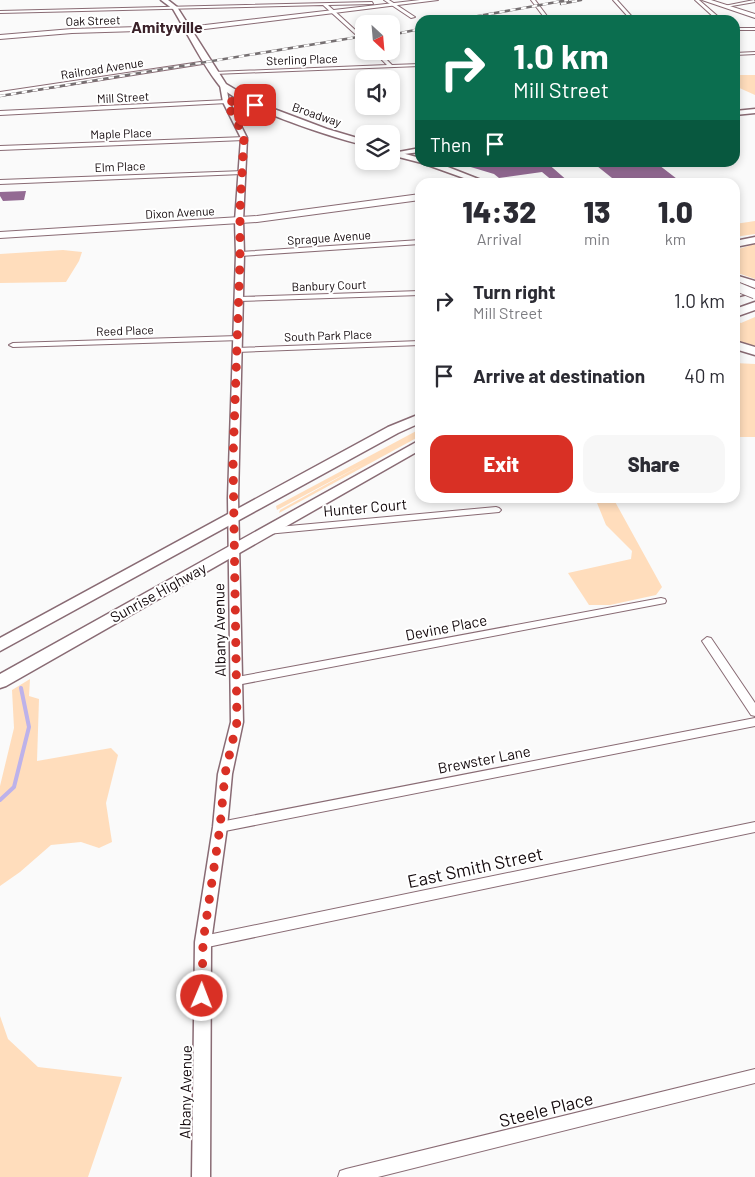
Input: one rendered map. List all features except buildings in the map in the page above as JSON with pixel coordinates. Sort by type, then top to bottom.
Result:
[{"type":"highway","points":[[740,238],[755,236]]},
{"type":"highway","points":[[740,243],[755,240]]},
{"type":"highway","points":[[740,292],[755,286]]},
{"type":"highway","points":[[740,311],[755,306]]},
{"type":"highway","points":[[740,346],[755,351]]},
{"type":"highway","points":[[740,357],[755,358]]},
{"type":"highway","name":"Sunrise Highway","points":[[0,645],[393,430],[415,420]]},
{"type":"highway","name":"Sunrise Highway","points":[[0,682],[415,447]]},
{"type":"main road","name":"Broadway","points":[[164,0],[175,8],[223,85],[246,100],[324,131],[355,140]]},
{"type":"main road","name":"Oak Street","points":[[0,37],[72,31],[188,28],[435,0]]},
{"type":"main road","points":[[705,0],[755,16]]},
{"type":"main road","points":[[400,154],[415,159]]},
{"type":"main road","points":[[439,167],[471,178]]},
{"type":"main road","name":"Dixon Avenue","points":[[0,235],[239,221],[415,198]]},
{"type":"main road","points":[[740,280],[755,286]]},
{"type":"main road","points":[[740,288],[755,294]]},
{"type":"street","points":[[175,8],[179,5],[176,0]]},
{"type":"street","points":[[386,0],[413,17]]},
{"type":"street","points":[[534,0],[544,15]]},
{"type":"street","points":[[615,0],[628,15]]},
{"type":"street","points":[[697,0],[714,15]]},
{"type":"street","points":[[726,6],[755,1]]},
{"type":"street","points":[[0,12],[372,3]]},
{"type":"street","points":[[323,4],[355,33]]},
{"type":"street","points":[[740,29],[755,29]]},
{"type":"street","points":[[740,54],[755,53]]},
{"type":"street","points":[[385,60],[391,66]]},
{"type":"street","name":"Railroad Avenue","points":[[0,94],[207,62]]},
{"type":"street","name":"Sterling Place","points":[[214,73],[415,65]]},
{"type":"street","name":"Albany Avenue","points":[[201,1177],[203,942],[220,827],[225,774],[237,722],[233,518],[240,254],[239,221],[244,138],[226,102],[223,85]]},
{"type":"street","name":"Mill Street","points":[[0,113],[246,100]]},
{"type":"street","points":[[740,112],[755,111]]},
{"type":"street","name":"Maple Place","points":[[0,148],[244,138]]},
{"type":"street","points":[[400,151],[415,150]]},
{"type":"street","name":"Elm Place","points":[[0,182],[242,172]]},
{"type":"street","name":"Sprague Avenue","points":[[240,254],[415,242]]},
{"type":"street","name":"Banbury Court","points":[[239,299],[415,293]]},
{"type":"street","name":"South Park Place","points":[[237,344],[415,343]]},
{"type":"street","name":"Reed Place","points":[[13,345],[237,344]]},
{"type":"street","name":"Hunter Court","points":[[266,531],[496,510]]},
{"type":"street","name":"Devine Place","points":[[237,681],[661,602]]},
{"type":"street","points":[[707,641],[755,712]]},
{"type":"street","name":"Brewster Lane","points":[[220,827],[755,722]]},
{"type":"street","name":"East Smith Street","points":[[203,942],[755,827]]},
{"type":"street","name":"Steele Place","points":[[346,1177],[755,1076]]},
{"type":"shaded area","points":[[740,75],[755,75],[755,95],[740,88]]},
{"type":"shaded area","points":[[755,221],[755,234],[740,236],[740,223]]},
{"type":"shaded area","points":[[755,244],[755,279],[740,274],[740,248]]},
{"type":"shaded area","points":[[63,250],[82,252],[79,261],[66,282],[0,283],[0,254]]},
{"type":"shaded area","points":[[755,317],[755,349],[740,344],[741,323]]},
{"type":"shaded area","points":[[740,363],[755,364],[755,437],[740,437]]},
{"type":"shaded area","points":[[415,432],[415,439],[279,513],[280,510],[365,463],[277,510],[276,506]]},
{"type":"shaded area","points":[[597,503],[616,503],[662,587],[656,595],[610,605],[589,605],[568,573],[631,559],[632,551],[606,525]]},
{"type":"shaded area","points":[[30,679],[29,696],[39,699],[37,761],[111,748],[118,755],[106,803],[112,842],[99,848],[81,842],[51,845],[20,872],[0,886],[0,786],[14,728],[12,690]]},
{"type":"shaded area","points":[[0,1016],[8,1039],[38,1067],[122,1077],[88,1177],[0,1177]]},
{"type":"waterway","points":[[0,800],[14,787],[29,727],[21,688]]},
{"type":"railway","points":[[484,15],[568,0]]},
{"type":"railway","points":[[561,4],[581,0]]},
{"type":"railway","points":[[400,33],[415,30]]},
{"type":"railway","points":[[0,96],[355,37]]},
{"type":"district","name":"Amityville","points":[[167,26]]},
{"type":"route","points":[[202,996],[203,942],[220,827],[225,774],[237,722],[233,459],[240,260],[239,221],[244,138],[226,102],[246,100],[255,105]]}]
